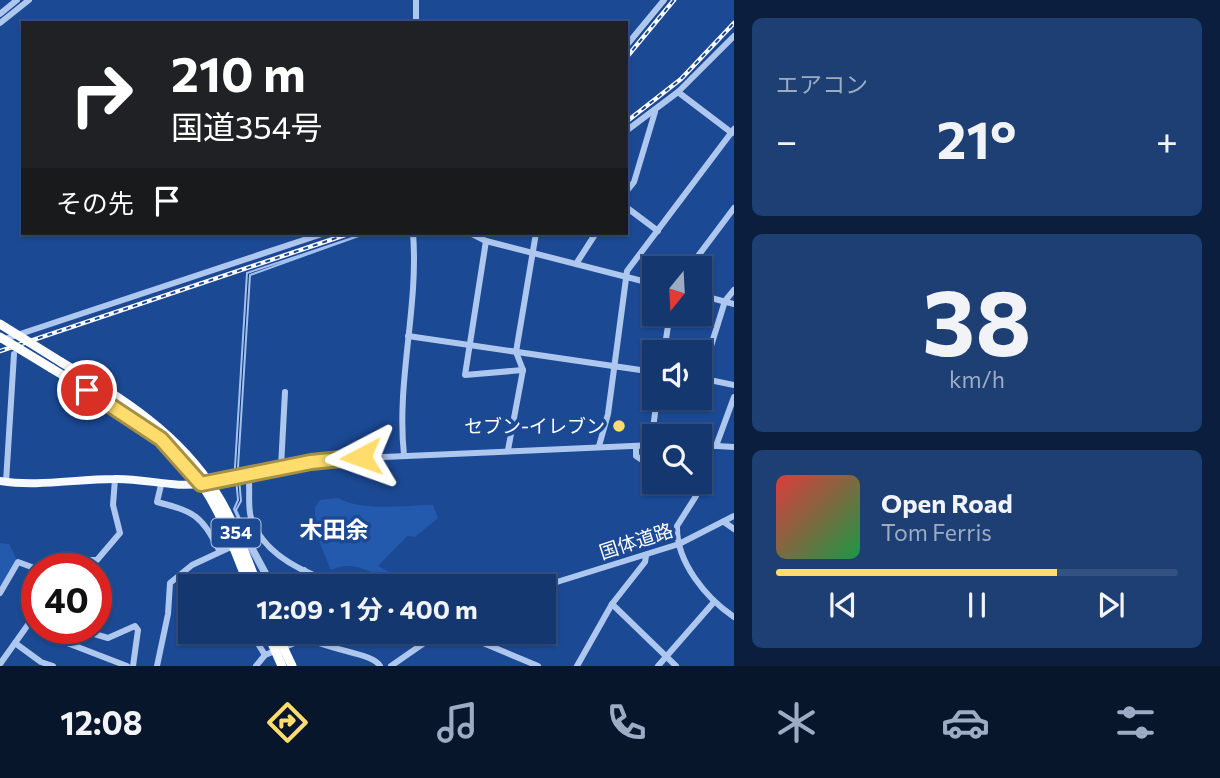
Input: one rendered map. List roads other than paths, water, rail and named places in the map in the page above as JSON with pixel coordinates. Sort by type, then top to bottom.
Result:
[{"type":"highway","name":"354","points":[[0,324],[148,416],[178,444],[240,542],[253,574]]},
{"type":"highway","name":"354","points":[[0,339],[149,429],[205,483]]},
{"type":"highway","name":"354","points":[[240,542],[247,574]]},
{"type":"highway","points":[[271,644],[282,666]]},
{"type":"highway","points":[[274,651],[275,644]]},
{"type":"highway","points":[[274,651],[292,666]]},
{"type":"main road","points":[[3,482],[46,484],[115,479],[161,485],[205,483]]},
{"type":"street","points":[[0,14],[17,0]]},
{"type":"street","points":[[0,23],[29,0]]},
{"type":"street","points":[[416,0],[416,21]]},
{"type":"street","points":[[628,44],[664,0]]},
{"type":"street","points":[[628,130],[678,92],[733,36]]},
{"type":"street","points":[[600,446],[626,277],[630,267],[733,132],[678,92]]},
{"type":"street","points":[[628,190],[634,182],[655,111]]},
{"type":"street","points":[[628,208],[658,231]]},
{"type":"street","points":[[698,256],[733,208]]},
{"type":"street","points":[[0,339],[319,235]]},
{"type":"street","points":[[404,455],[400,422],[415,260],[412,235]]},
{"type":"street","points":[[474,235],[533,254],[642,281]]},
{"type":"street","points":[[508,450],[523,370],[516,352],[536,235]]},
{"type":"street","points":[[576,264],[595,235]]},
{"type":"street","points":[[486,241],[465,375],[523,370]]},
{"type":"street","points":[[712,343],[725,302],[733,289]]},
{"type":"street","points":[[712,298],[733,304]]},
{"type":"street","points":[[408,336],[642,370]]},
{"type":"street","points":[[3,482],[14,354]]},
{"type":"street","points":[[712,380],[733,385]]},
{"type":"street","points":[[281,467],[285,392]]},
{"type":"street","points":[[716,446],[733,397]]},
{"type":"street","points":[[636,446],[636,456],[642,460]]},
{"type":"street","points":[[205,483],[338,458],[642,446]]},
{"type":"street","points":[[712,446],[733,447]]},
{"type":"street","points":[[248,474],[253,521],[281,557],[314,574]]},
{"type":"street","points":[[103,553],[120,533],[113,505],[115,479]]},
{"type":"street","points":[[161,485],[157,502],[198,517],[205,523],[219,550]]},
{"type":"street","points":[[695,494],[696,496],[677,526],[685,562],[714,602],[733,617]]},
{"type":"street","name":"国体道路","points":[[556,582],[680,544],[733,516]]},
{"type":"street","points":[[184,574],[192,565],[240,542],[253,521]]},
{"type":"street","points":[[724,522],[733,529]]},
{"type":"street","points":[[240,542],[265,574]]},
{"type":"street","points":[[578,666],[612,604],[645,562],[646,556]]},
{"type":"street","points":[[0,593],[18,562],[21,563]]},
{"type":"street","points":[[304,570],[304,574]]},
{"type":"street","points":[[157,666],[168,614],[170,583],[178,578]]},
{"type":"street","points":[[658,666],[714,602]]},
{"type":"street","points":[[612,604],[676,666]]},
{"type":"street","points":[[112,636],[135,626],[138,630],[133,666]]},
{"type":"street","points":[[0,664],[21,635]]},
{"type":"street","points":[[15,643],[41,662],[53,666]]},
{"type":"street","points":[[70,644],[127,666]]},
{"type":"street","points":[[265,644],[274,651]]},
{"type":"street","points":[[256,666],[287,644]]},
{"type":"street","points":[[329,644],[357,656],[372,657],[380,666]]},
{"type":"street","points":[[391,666],[419,644]]},
{"type":"street","points":[[486,644],[538,666]]},
{"type":"railway","points":[[628,56],[674,0]]},
{"type":"railway","points":[[628,120],[681,79],[734,23]]},
{"type":"railway","points":[[0,351],[345,235]]},
{"type":"place","name":"セブン-イレブン","points":[[619,426]]},
{"type":"district","name":"木田余","points":[[334,530]]}]
